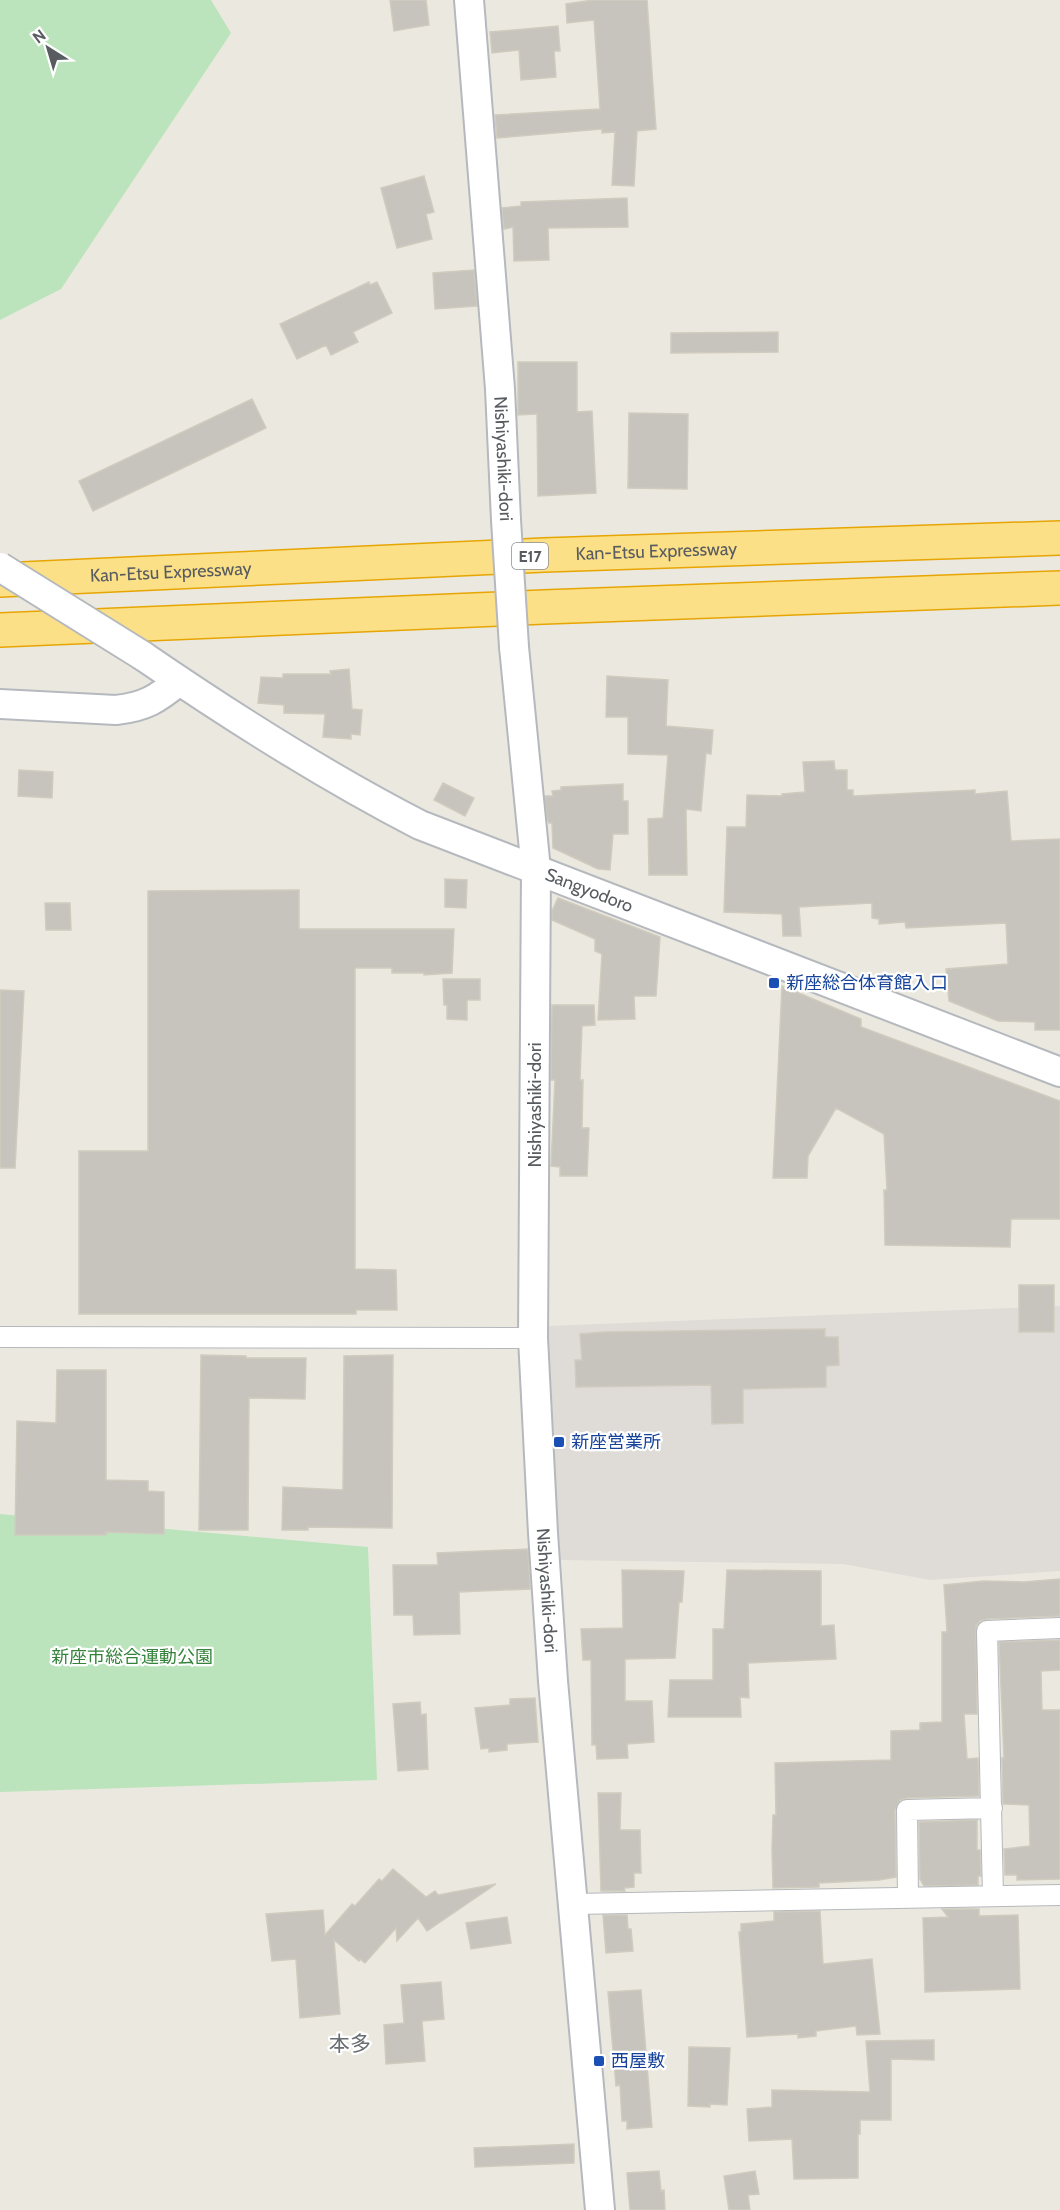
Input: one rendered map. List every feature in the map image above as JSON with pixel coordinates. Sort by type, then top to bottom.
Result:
[{"type":"highway","name":"Kan-Etsu Expressway","points":[[0,580],[532,556],[1060,538]]},
{"type":"highway","points":[[0,630],[533,607],[1060,588]]},
{"type":"street","name":"Nishiyashiki-dori","points":[[469,0],[500,389],[514,647],[536,870],[533,1338],[543,1533],[553,1681],[600,2210]]},
{"type":"street","name":"Sangyodoro","points":[[0,567],[143,656],[307,764],[353,791],[420,825],[1060,1072]]},
{"type":"street","points":[[0,704],[116,710],[133,708],[149,703],[179,681]]},
{"type":"street","points":[[0,1337],[533,1338]]},
{"type":"street","points":[[993,1896],[987,1631],[1060,1628]]},
{"type":"street","points":[[908,1897],[908,1810],[992,1808]]},
{"type":"street","points":[[574,1904],[1060,1895]]},
{"type":"shaded area","points":[[1060,1306],[1060,1571],[930,1580],[843,1564],[559,1560],[547,1326]]},
{"type":"green space","points":[[0,0],[211,0],[231,33],[61,289],[0,320]]},
{"type":"green space","name":"新座市総合運動公園","points":[[0,1514],[368,1547],[377,1780],[0,1792]]},
{"type":"building","points":[[390,0],[426,0],[429,25],[394,31]]},
{"type":"building","points":[[593,0],[647,0],[656,129],[637,131],[634,186],[612,185],[615,132],[602,133],[602,129],[497,138],[495,115],[600,109],[594,20],[567,23],[566,4]]},
{"type":"building","points":[[558,26],[560,51],[554,51],[556,77],[521,80],[519,50],[492,53],[490,32]]},
{"type":"building","points":[[424,176],[434,212],[426,214],[432,239],[397,248],[381,188]]},
{"type":"building","points":[[627,198],[628,227],[548,228],[549,260],[514,261],[513,227],[504,229],[502,208],[521,206],[521,202]]},
{"type":"building","points":[[474,270],[477,306],[435,309],[433,273]]},
{"type":"building","points":[[369,282],[370,285],[377,282],[392,313],[353,332],[358,342],[331,355],[326,345],[297,359],[280,324]]},
{"type":"building","points":[[778,332],[778,352],[671,353],[671,333]]},
{"type":"building","points":[[518,362],[577,362],[577,412],[592,411],[596,493],[538,496],[537,414],[518,415]]},
{"type":"building","points":[[252,399],[266,428],[93,511],[79,481]]},
{"type":"building","points":[[629,413],[688,414],[687,489],[628,488]]},
{"type":"building","points":[[349,669],[352,709],[362,710],[360,735],[351,734],[351,739],[323,737],[325,714],[284,713],[284,705],[258,703],[261,677],[283,678],[283,674],[331,674],[330,671]]},
{"type":"building","points":[[607,676],[668,680],[666,726],[713,730],[711,754],[706,753],[701,811],[686,809],[687,875],[649,875],[648,819],[663,818],[668,755],[628,754],[628,717],[606,717]]},
{"type":"building","points":[[834,761],[835,770],[847,770],[847,790],[853,790],[853,796],[975,790],[975,794],[1007,791],[1011,841],[1060,839],[1060,1030],[1035,1030],[1035,1022],[998,1021],[949,1001],[946,969],[1008,964],[1006,923],[906,928],[905,922],[879,924],[879,919],[872,918],[872,903],[799,907],[801,936],[783,936],[782,914],[724,912],[727,827],[746,827],[747,795],[782,796],[782,794],[805,792],[803,762]]},
{"type":"building","points":[[19,770],[53,772],[52,798],[18,796]]},
{"type":"building","points":[[443,783],[474,798],[465,816],[434,800]]},
{"type":"building","points":[[623,784],[623,801],[628,801],[628,834],[613,834],[610,870],[598,869],[553,848],[552,823],[549,823],[547,818],[545,796],[553,796],[552,791],[561,790],[561,787]]},
{"type":"building","points":[[445,879],[467,880],[466,908],[445,907]]},
{"type":"building","points":[[299,890],[299,929],[454,929],[452,973],[424,975],[424,973],[392,973],[392,968],[355,968],[355,1269],[396,1270],[397,1310],[356,1310],[356,1314],[79,1314],[79,1151],[148,1151],[148,891]]},
{"type":"building","points":[[558,898],[660,937],[656,996],[634,996],[635,1019],[598,1020],[602,954],[595,951],[595,939],[552,920],[552,911]]},
{"type":"building","points":[[45,903],[70,903],[71,930],[46,930]]},
{"type":"building","points":[[443,979],[480,979],[480,1000],[467,1000],[467,1020],[447,1019]]},
{"type":"building","points":[[782,986],[861,1019],[861,1027],[1060,1101],[1060,1219],[1011,1219],[1010,1247],[885,1245],[884,1190],[887,1190],[884,1134],[836,1108],[808,1156],[807,1178],[773,1178]]},
{"type":"building","points":[[0,990],[24,991],[15,1168],[0,1168]]},
{"type":"building","points":[[552,1005],[594,1005],[595,1025],[582,1026],[580,1080],[583,1080],[582,1128],[589,1128],[587,1176],[560,1176],[560,1167],[551,1166],[555,1080],[551,1080]]},
{"type":"building","points":[[1019,1285],[1054,1285],[1054,1332],[1019,1332]]},
{"type":"building","points":[[825,1329],[825,1337],[838,1337],[839,1365],[826,1366],[826,1387],[743,1389],[743,1423],[712,1424],[711,1385],[576,1387],[575,1360],[582,1360],[580,1334]]},
{"type":"building","points":[[201,1355],[306,1358],[305,1399],[249,1398],[248,1530],[199,1530]]},
{"type":"building","points":[[393,1355],[392,1528],[308,1527],[308,1530],[282,1530],[283,1487],[343,1490],[344,1356]]},
{"type":"building","points":[[57,1370],[106,1370],[106,1480],[148,1481],[148,1491],[164,1492],[164,1534],[106,1532],[106,1535],[15,1535],[17,1421],[56,1423]]},
{"type":"building","points":[[528,1549],[530,1589],[459,1592],[460,1634],[414,1635],[413,1615],[394,1615],[393,1565],[438,1565],[437,1553]]},
{"type":"building","points":[[622,1570],[684,1571],[675,1658],[625,1659],[625,1701],[652,1701],[654,1742],[627,1744],[628,1758],[597,1759],[596,1745],[592,1745],[591,1660],[583,1660],[581,1629],[623,1628]]},
{"type":"building","points":[[727,1570],[821,1571],[821,1626],[834,1625],[836,1659],[748,1663],[749,1698],[740,1697],[741,1717],[668,1717],[670,1680],[713,1680],[713,1629],[724,1629]]},
{"type":"building","points":[[1060,1579],[1060,1616],[987,1619],[980,1621],[976,1626],[977,1714],[964,1714],[967,1759],[978,1758],[979,1796],[900,1800],[895,1810],[896,1877],[819,1883],[819,1887],[773,1888],[773,1815],[776,1815],[775,1763],[891,1760],[891,1731],[920,1730],[920,1723],[942,1722],[942,1632],[947,1632],[944,1585],[983,1581],[1024,1582]]},
{"type":"building","points":[[1060,1640],[1060,1670],[1041,1671],[1042,1710],[1060,1710],[1060,1879],[1017,1880],[1017,1875],[1005,1875],[1004,1849],[1030,1846],[1029,1805],[1003,1804],[1002,1758],[1004,1758],[999,1642]]},
{"type":"building","points":[[535,1698],[538,1742],[507,1744],[507,1750],[489,1752],[489,1748],[481,1749],[475,1708],[510,1705],[510,1699]]},
{"type":"building","points":[[420,1702],[421,1715],[426,1714],[428,1769],[398,1771],[393,1704]]},
{"type":"building","points":[[598,1793],[621,1793],[620,1830],[640,1830],[641,1873],[634,1873],[634,1887],[624,1888],[625,1891],[601,1891]]},
{"type":"building","points":[[977,1820],[977,1850],[980,1850],[981,1876],[978,1876],[978,1885],[924,1886],[920,1879],[919,1822]]},
{"type":"building","points":[[393,1869],[426,1897],[435,1891],[438,1895],[496,1884],[427,1931],[418,1918],[397,1941],[396,1928],[365,1963],[360,1959],[359,1961],[334,1940],[340,2014],[300,2018],[296,1959],[272,1961],[266,1914],[323,1910],[325,1935],[352,1904],[355,1906],[379,1879],[382,1881]]},
{"type":"building","points":[[942,1909],[979,1909],[979,1916],[1018,1915],[1020,1989],[925,1992],[923,1918],[948,1917]]},
{"type":"building","points":[[820,1911],[823,1964],[872,1959],[880,2034],[857,2035],[856,2026],[816,2031],[816,2036],[798,2038],[798,2034],[747,2037],[739,1932],[741,1932],[741,1924],[774,1921],[774,1912]]},
{"type":"building","points":[[603,1915],[627,1915],[633,1951],[606,1953]]},
{"type":"building","points":[[507,1917],[511,1943],[471,1949],[466,1923]]},
{"type":"building","points":[[441,1982],[444,2019],[422,2021],[425,2061],[386,2064],[384,2025],[404,2023],[401,1985]]},
{"type":"building","points":[[641,1990],[652,2127],[627,2129],[627,2121],[622,2121],[620,2085],[616,2086],[608,1992]]},
{"type":"building","points":[[934,2040],[934,2060],[891,2059],[891,2120],[860,2120],[858,2178],[794,2179],[792,2139],[749,2141],[747,2109],[772,2107],[772,2090],[870,2092],[866,2041]]},
{"type":"building","points":[[689,2047],[730,2048],[727,2105],[688,2106]]},
{"type":"building","points":[[574,2144],[574,2163],[475,2167],[474,2148]]},
{"type":"building","points":[[659,2171],[661,2191],[664,2190],[665,2210],[630,2210],[627,2173]]},
{"type":"building","points":[[755,2171],[759,2194],[748,2195],[750,2210],[729,2210],[724,2176]]},
{"type":"place","name":"新座総合体育館入口","points":[[774,983]]},
{"type":"place","name":"新座営業所","points":[[559,1442]]},
{"type":"place","name":"西屋敷","points":[[599,2061]]},
{"type":"district","name":"本多","points":[[350,2044]]}]
